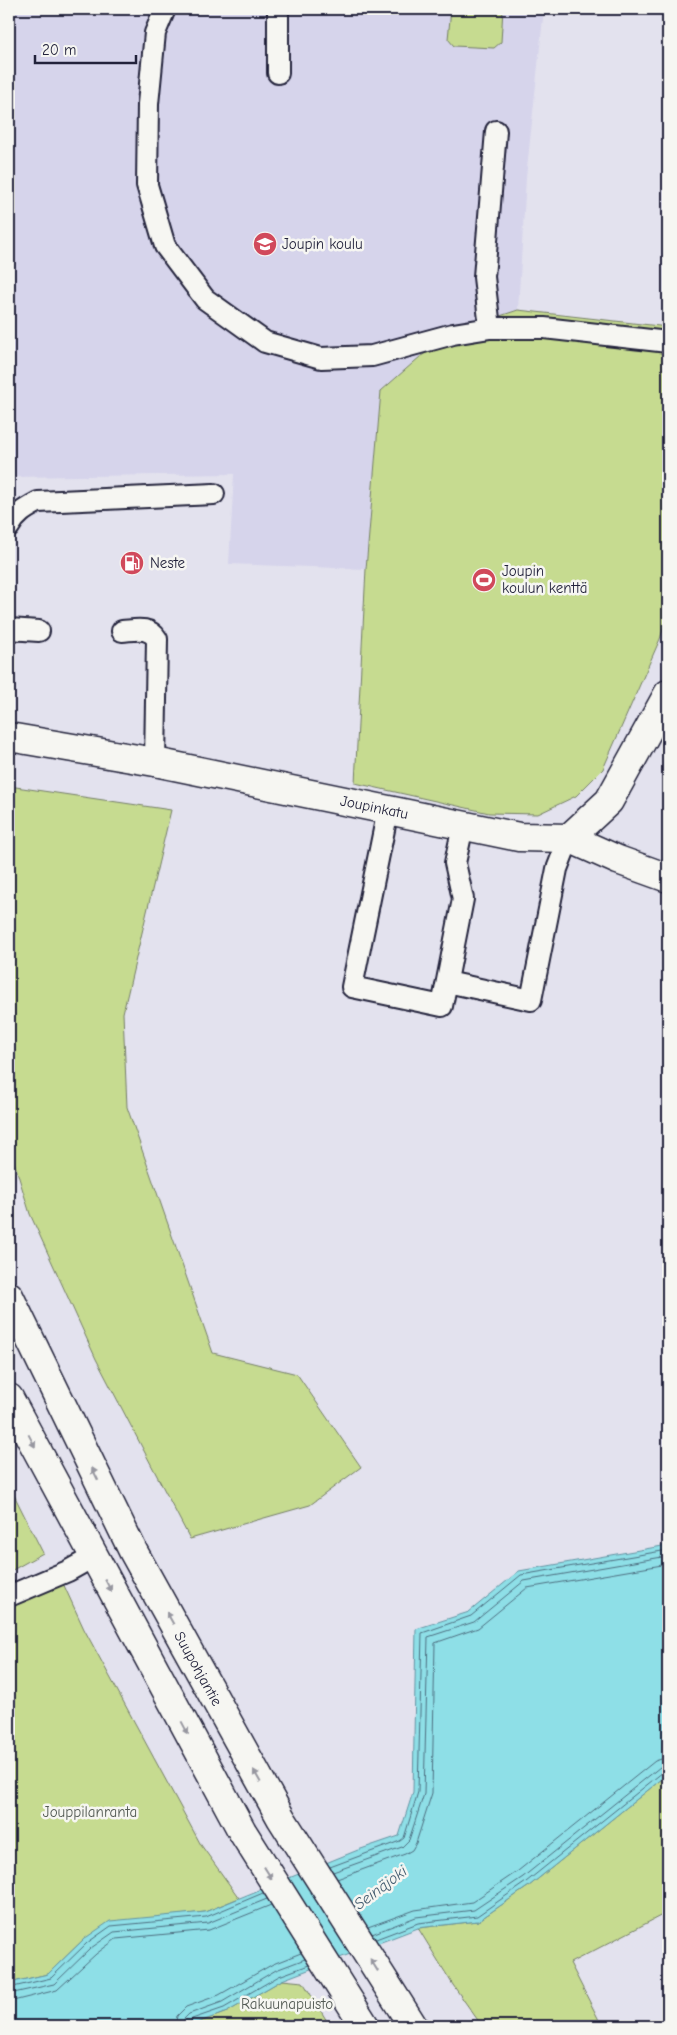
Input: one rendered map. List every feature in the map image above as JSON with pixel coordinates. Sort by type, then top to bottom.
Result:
[{"type":"main road","points":[[668,694],[609,801],[569,838],[618,860],[668,878]]},
{"type":"main road","name":"Joupinkatu","points":[[9,737],[155,762],[519,837],[569,838]]},
{"type":"main road","name":"Suupohjantie","points":[[9,1296],[133,1551],[281,1818],[406,2016]]},
{"type":"main road","points":[[9,1398],[242,1831],[366,2026]]},
{"type":"lane","points":[[165,9],[155,33],[148,104],[147,185],[165,246],[205,299],[265,342],[321,358],[372,356],[453,334],[490,328],[544,328],[668,342]]},
{"type":"lane","points":[[278,9],[278,73]]},
{"type":"lane","points":[[490,328],[484,277],[496,131]]},
{"type":"lane","points":[[9,527],[22,510],[38,502],[214,494]]},
{"type":"lane","points":[[9,629],[39,631]]},
{"type":"lane","points":[[122,631],[148,630],[157,639],[155,762]]},
{"type":"lane","points":[[388,810],[352,988],[442,1006],[463,899],[455,863],[463,826]]},
{"type":"lane","points":[[447,982],[531,1000],[557,869],[569,838]]},
{"type":"lane","points":[[9,1596],[68,1571],[93,1557]]},
{"type":"shaded area","name":"Joupin koulu","points":[[9,9],[544,9],[526,178],[518,310],[476,324],[421,356],[381,391],[366,569],[229,564],[234,474],[10,477]]},
{"type":"green space","points":[[451,9],[503,9],[501,42],[494,48],[454,46],[448,39]]},
{"type":"green space","points":[[518,310],[668,327],[668,614],[660,639],[603,769],[576,796],[538,814],[489,813],[355,783],[366,569],[381,391],[421,356],[476,324]]},
{"type":"green space","points":[[9,786],[171,810],[123,1013],[127,1107],[213,1353],[297,1374],[361,1467],[310,1505],[190,1539],[96,1359],[30,1214],[9,1145]]},
{"type":"green space","points":[[9,1485],[43,1553],[9,1572]]},
{"type":"green space","name":"Jouppilanranta","points":[[61,1579],[84,1629],[201,1845],[239,1898],[205,1912],[161,1917],[84,1939],[48,1974],[9,1983],[9,1607]]},
{"type":"green space","points":[[668,1774],[668,1912],[570,1963],[602,2026],[482,2026],[453,1985],[418,1928],[478,1921],[529,1886]]},
{"type":"green space","name":"Rakuunapuisto","points":[[282,1980],[303,1982],[330,2026],[188,2026],[227,2012]]},
{"type":"water","name":"Seinäjoki","points":[[668,1545],[668,1774],[529,1886],[478,1921],[418,1928],[282,1980],[227,2012],[188,2026],[9,2026],[9,1983],[48,1974],[84,1939],[110,1921],[205,1912],[358,1850],[399,1836],[413,1792],[416,1629],[469,1612],[519,1571]]},
{"type":"place","name":"Joupin koulu","points":[[265,244]]},
{"type":"place","name":"Neste","points":[[132,563]]},
{"type":"place","name":"Joupin koulun kenttä","points":[[484,580]]}]
